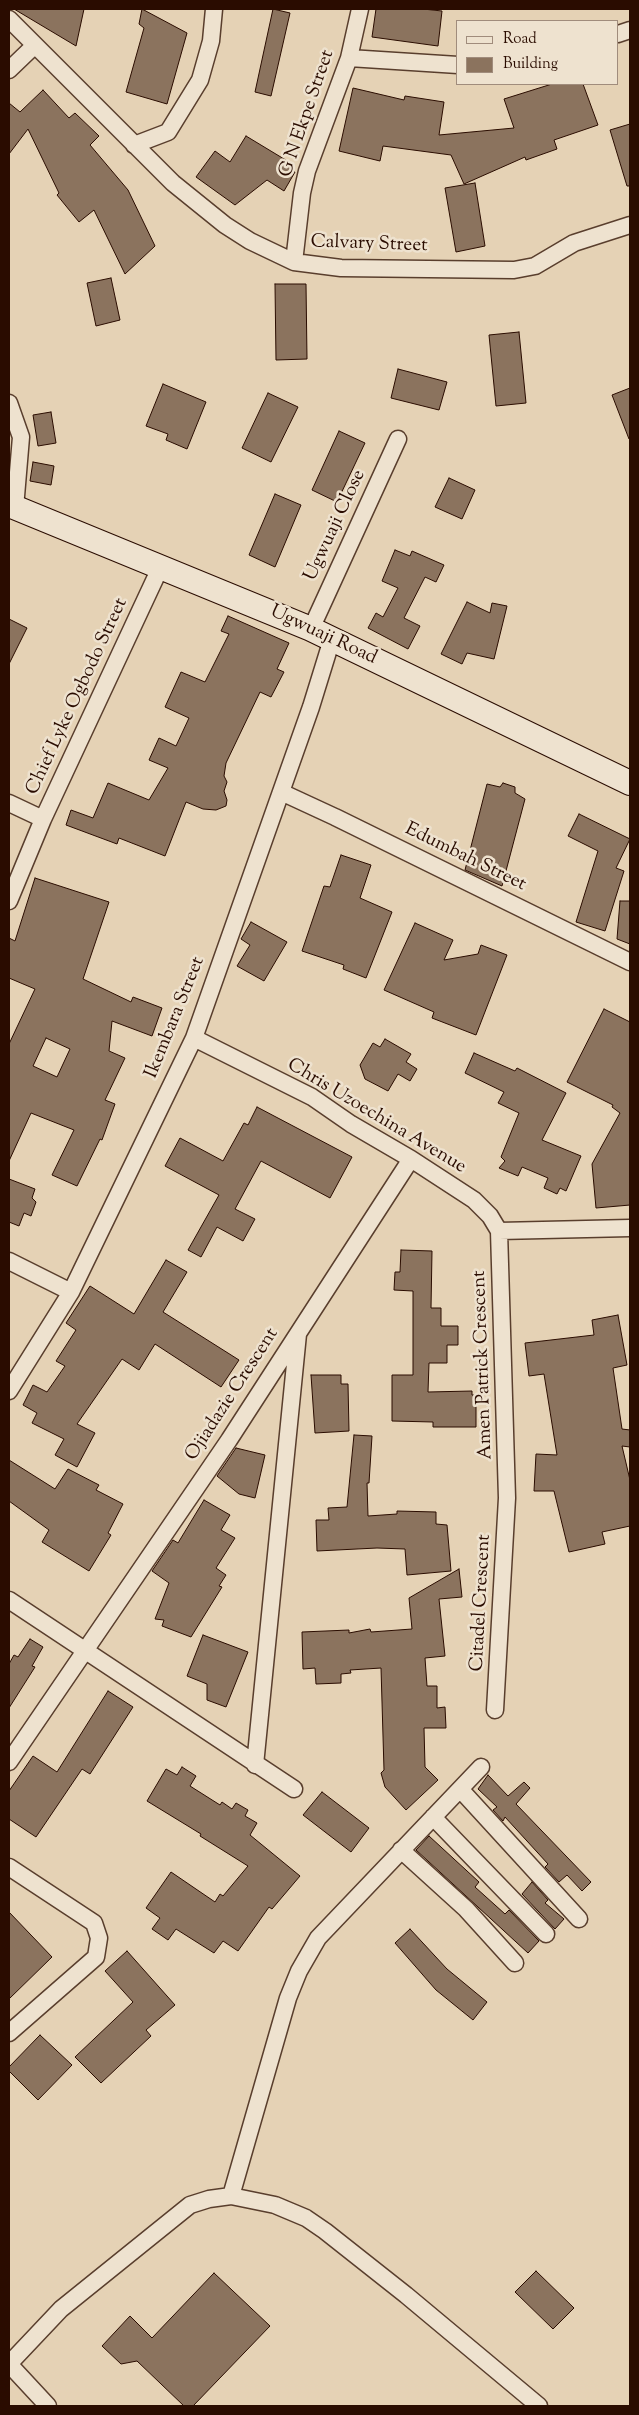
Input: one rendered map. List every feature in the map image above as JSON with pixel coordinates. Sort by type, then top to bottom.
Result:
[{"type":"main road","name":"Ugwuaji Road","points":[[12,506],[311,629],[630,783]]},
{"type":"street","points":[[134,145],[168,132],[200,80],[211,41],[214,9]]},
{"type":"street","name":"G N Ekpe Street","points":[[294,262],[302,193],[307,171],[349,58],[360,9]]},
{"type":"street","name":"Calvary Street","points":[[9,19],[173,183],[225,225],[250,241],[294,262],[341,268],[514,270],[535,266],[574,243],[630,225]]},
{"type":"street","points":[[9,70],[34,46]]},
{"type":"street","points":[[349,58],[456,65]]},
{"type":"street","points":[[9,403],[21,437],[12,506]]},
{"type":"street","name":"Ugwuaji Close","points":[[311,629],[398,439]]},
{"type":"street","name":"Chief Lyke Ogbodo Street","points":[[9,901],[43,819],[161,566]]},
{"type":"street","name":"Ikembara Street","points":[[9,1391],[71,1292],[194,1038],[311,707],[332,639]]},
{"type":"street","name":"Edumbah Street","points":[[281,792],[344,821],[630,962]]},
{"type":"street","points":[[9,803],[43,819]]},
{"type":"street","name":"Chris Uzoechina Avenue","points":[[194,1038],[312,1097],[351,1124],[411,1159],[474,1200],[490,1216],[499,1231]]},
{"type":"street","name":"Ojiadazie Crescent","points":[[9,1762],[229,1440],[411,1159]]},
{"type":"street","points":[[499,1231],[630,1228]]},
{"type":"street","name":"Amen Patrick Crescent","points":[[499,1231],[507,1498]]},
{"type":"street","points":[[9,1261],[71,1292]]},
{"type":"street","points":[[255,1765],[299,1332]]},
{"type":"street","name":"Citadel Crescent","points":[[495,1710],[507,1498]]},
{"type":"street","points":[[9,1600],[255,1765],[294,1789]]},
{"type":"street","points":[[231,2196],[288,1998],[300,1970],[318,1938],[481,1767]]},
{"type":"street","points":[[460,1789],[579,1919]]},
{"type":"street","points":[[433,1817],[546,1934]]},
{"type":"street","points":[[401,1850],[466,1909],[516,1963]]},
{"type":"street","points":[[9,1868],[94,1923],[99,1938],[96,1957],[9,2033]]},
{"type":"street","points":[[48,2406],[9,2364],[61,2309],[190,2205],[209,2199],[231,2196],[275,2205],[306,2218],[326,2231],[539,2406]]},
{"type":"building","points":[[14,9],[84,9],[76,46]]},
{"type":"building","points":[[142,9],[187,33],[167,104],[126,92],[144,28],[139,24]]},
{"type":"building","points":[[273,9],[290,13],[271,96],[255,92]]},
{"type":"building","points":[[376,9],[442,11],[438,46],[372,37]]},
{"type":"building","points":[[549,85],[583,85],[598,125],[554,140],[557,149],[526,160],[525,157],[464,184],[451,155],[383,146],[380,161],[339,151],[353,88],[404,100],[405,96],[444,102],[439,135],[514,128],[504,99]]},
{"type":"building","points":[[43,90],[69,118],[75,113],[99,136],[90,145],[128,190],[155,246],[125,274],[94,210],[79,222],[57,195],[59,193],[28,129],[9,154],[9,103],[20,112]]},
{"type":"building","points":[[630,124],[630,186],[627,186],[610,130]]},
{"type":"building","points":[[246,136],[294,165],[291,170],[295,172],[284,191],[267,180],[235,205],[196,177],[215,151],[230,162]]},
{"type":"building","points":[[475,183],[485,246],[456,252],[445,188]]},
{"type":"building","points":[[111,278],[120,320],[96,326],[87,283]]},
{"type":"building","points":[[275,284],[306,284],[307,359],[276,360]]},
{"type":"building","points":[[519,332],[526,403],[496,406],[489,335]]},
{"type":"building","points":[[398,369],[447,382],[439,410],[391,398]]},
{"type":"building","points":[[163,384],[206,402],[187,449],[166,440],[168,434],[146,426]]},
{"type":"building","points":[[630,388],[630,439],[629,439],[612,395]]},
{"type":"building","points":[[268,393],[298,407],[271,462],[242,448]]},
{"type":"building","points":[[51,412],[56,443],[38,446],[33,415]]},
{"type":"building","points":[[339,431],[365,443],[337,502],[312,490]]},
{"type":"building","points":[[33,462],[54,466],[51,485],[30,481]]},
{"type":"building","points":[[449,478],[475,490],[462,519],[435,507]]},
{"type":"building","points":[[275,494],[301,505],[275,567],[249,555]]},
{"type":"building","points":[[395,550],[410,556],[412,551],[444,565],[436,582],[425,577],[404,618],[420,626],[408,649],[368,628],[376,613],[383,617],[398,588],[382,581]]},
{"type":"building","points":[[467,602],[490,613],[492,603],[507,606],[494,659],[467,653],[462,664],[441,654]]},
{"type":"building","points":[[228,616],[289,643],[277,669],[284,672],[271,697],[260,692],[226,763],[224,776],[227,782],[224,791],[227,800],[226,806],[216,810],[203,809],[186,802],[165,856],[119,838],[117,844],[66,825],[71,810],[93,818],[108,783],[149,800],[168,768],[149,760],[159,738],[176,746],[189,718],[165,707],[181,672],[205,682],[229,634],[221,631]]},
{"type":"building","points":[[9,619],[27,628],[9,664]]},
{"type":"building","points":[[503,783],[515,787],[515,793],[525,799],[502,886],[465,870],[487,784],[500,787]]},
{"type":"building","points":[[579,814],[630,839],[616,868],[624,871],[605,931],[576,922],[598,851],[568,836]]},
{"type":"building","points":[[341,855],[371,865],[360,898],[392,912],[366,978],[343,969],[344,965],[302,951],[324,886],[330,887]]},
{"type":"building","points":[[35,878],[109,902],[83,979],[131,1002],[133,997],[162,1008],[152,1036],[112,1021],[109,1051],[125,1058],[105,1100],[115,1104],[102,1140],[100,1139],[77,1186],[52,1175],[74,1130],[31,1113],[9,1161],[9,1044],[35,989],[9,978],[9,938],[15,941]],"holes":[[[46,1038],[70,1049],[57,1077],[33,1066]]]},
{"type":"building","points":[[620,901],[630,901],[630,944],[617,939]]},
{"type":"building","points":[[251,922],[287,942],[264,981],[237,966],[250,945],[241,939]]},
{"type":"building","points":[[415,923],[453,940],[444,960],[478,954],[481,945],[507,955],[476,1035],[432,1018],[434,1012],[384,990]]},
{"type":"building","points":[[604,1009],[630,1022],[630,1205],[596,1208],[592,1164],[620,1113],[612,1107],[613,1105],[567,1082]]},
{"type":"building","points":[[385,1039],[411,1054],[406,1062],[417,1069],[410,1081],[398,1074],[388,1091],[365,1079],[360,1065],[373,1043],[380,1047]]},
{"type":"building","points":[[474,1053],[515,1071],[517,1068],[566,1093],[542,1140],[581,1156],[566,1191],[560,1188],[557,1194],[544,1188],[548,1178],[522,1167],[518,1176],[499,1168],[505,1161],[501,1157],[519,1113],[498,1103],[504,1092],[465,1073]]},
{"type":"building","points":[[257,1107],[352,1157],[330,1198],[261,1161],[235,1209],[255,1219],[243,1241],[217,1227],[201,1257],[188,1250],[219,1195],[165,1166],[180,1138],[223,1161],[244,1123],[248,1125]]},
{"type":"building","points":[[9,1179],[35,1189],[32,1198],[36,1202],[31,1216],[24,1213],[19,1226],[9,1222]]},
{"type":"building","points":[[401,1250],[432,1251],[431,1308],[441,1308],[441,1326],[458,1326],[458,1345],[447,1345],[447,1363],[429,1363],[428,1392],[472,1391],[472,1395],[476,1395],[476,1427],[433,1427],[433,1422],[392,1421],[392,1375],[413,1375],[413,1291],[394,1290],[395,1272],[400,1272]]},
{"type":"building","points":[[166,1260],[187,1272],[163,1312],[239,1360],[221,1387],[155,1344],[139,1370],[122,1359],[77,1424],[95,1433],[77,1467],[55,1455],[64,1439],[32,1423],[37,1413],[23,1405],[33,1385],[47,1392],[65,1366],[56,1361],[76,1330],[66,1323],[90,1286],[134,1314]]},
{"type":"building","points":[[618,1315],[627,1365],[613,1368],[622,1429],[630,1430],[630,1447],[622,1446],[630,1480],[630,1526],[602,1532],[605,1544],[569,1552],[554,1491],[534,1491],[536,1454],[557,1455],[544,1374],[529,1376],[525,1343],[594,1335],[592,1320]]},
{"type":"building","points":[[311,1375],[341,1375],[341,1384],[348,1384],[349,1431],[315,1433]]},
{"type":"building","points":[[354,1435],[372,1436],[369,1483],[367,1483],[368,1516],[397,1514],[397,1511],[436,1512],[436,1524],[447,1525],[451,1571],[407,1575],[405,1549],[377,1548],[317,1551],[316,1520],[329,1520],[328,1508],[347,1507]]},
{"type":"building","points":[[236,1448],[265,1455],[255,1498],[239,1494],[217,1476]]},
{"type":"building","points":[[9,1460],[55,1489],[68,1469],[99,1485],[96,1490],[123,1504],[108,1533],[111,1535],[89,1571],[42,1542],[49,1530],[9,1501]]},
{"type":"building","points":[[204,1500],[230,1515],[221,1530],[235,1538],[216,1568],[226,1575],[219,1586],[222,1587],[191,1637],[162,1626],[164,1620],[155,1619],[169,1583],[152,1571],[173,1540],[178,1543]]},
{"type":"building","points":[[459,1569],[462,1597],[439,1599],[445,1656],[425,1658],[427,1686],[437,1686],[437,1708],[445,1707],[446,1728],[424,1728],[425,1767],[438,1780],[406,1810],[385,1787],[381,1773],[384,1770],[381,1668],[350,1670],[351,1673],[341,1674],[341,1683],[316,1684],[315,1668],[303,1669],[302,1632],[349,1630],[349,1633],[370,1629],[371,1632],[412,1629],[409,1598]]},
{"type":"building","points":[[203,1635],[248,1652],[226,1707],[207,1700],[207,1684],[187,1676]]},
{"type":"building","points":[[30,1639],[43,1647],[32,1666],[35,1667],[9,1708],[9,1664],[14,1655],[18,1657]]},
{"type":"building","points":[[108,1691],[133,1707],[90,1774],[82,1769],[36,1837],[9,1819],[9,1791],[33,1756],[57,1772]]},
{"type":"building","points":[[182,1767],[196,1776],[190,1786],[220,1805],[222,1802],[232,1809],[236,1803],[248,1810],[245,1816],[257,1823],[250,1835],[300,1876],[272,1909],[269,1907],[238,1951],[223,1941],[214,1953],[176,1929],[168,1940],[152,1929],[160,1918],[146,1908],[171,1872],[215,1902],[220,1894],[223,1896],[248,1866],[147,1801],[166,1769],[177,1775]]},
{"type":"building","points":[[488,1775],[508,1796],[524,1782],[530,1788],[516,1804],[591,1882],[582,1891],[567,1875],[559,1882],[545,1867],[548,1864],[505,1817],[503,1821],[493,1810],[497,1807],[478,1789]]},
{"type":"building","points":[[322,1792],[369,1828],[351,1852],[303,1815]]},
{"type":"building","points":[[429,1836],[479,1882],[475,1887],[505,1914],[509,1910],[539,1941],[528,1953],[416,1850]]},
{"type":"building","points":[[532,1882],[548,1900],[545,1903],[564,1919],[555,1929],[522,1894]]},
{"type":"building","points":[[9,1912],[52,1957],[9,1999]]},
{"type":"building","points":[[410,1929],[447,1969],[487,2002],[473,2020],[436,1990],[395,1943]]},
{"type":"building","points":[[127,1951],[175,2005],[146,2030],[151,2036],[101,2083],[75,2057],[133,2002],[105,1971]]},
{"type":"building","points":[[40,2035],[72,2065],[38,2100],[9,2071],[9,2067]]},
{"type":"building","points":[[536,2271],[574,2308],[553,2329],[515,2292]]},
{"type":"building","points":[[214,2273],[270,2326],[193,2406],[184,2406],[137,2361],[121,2364],[102,2346],[130,2316],[152,2338]]}]
